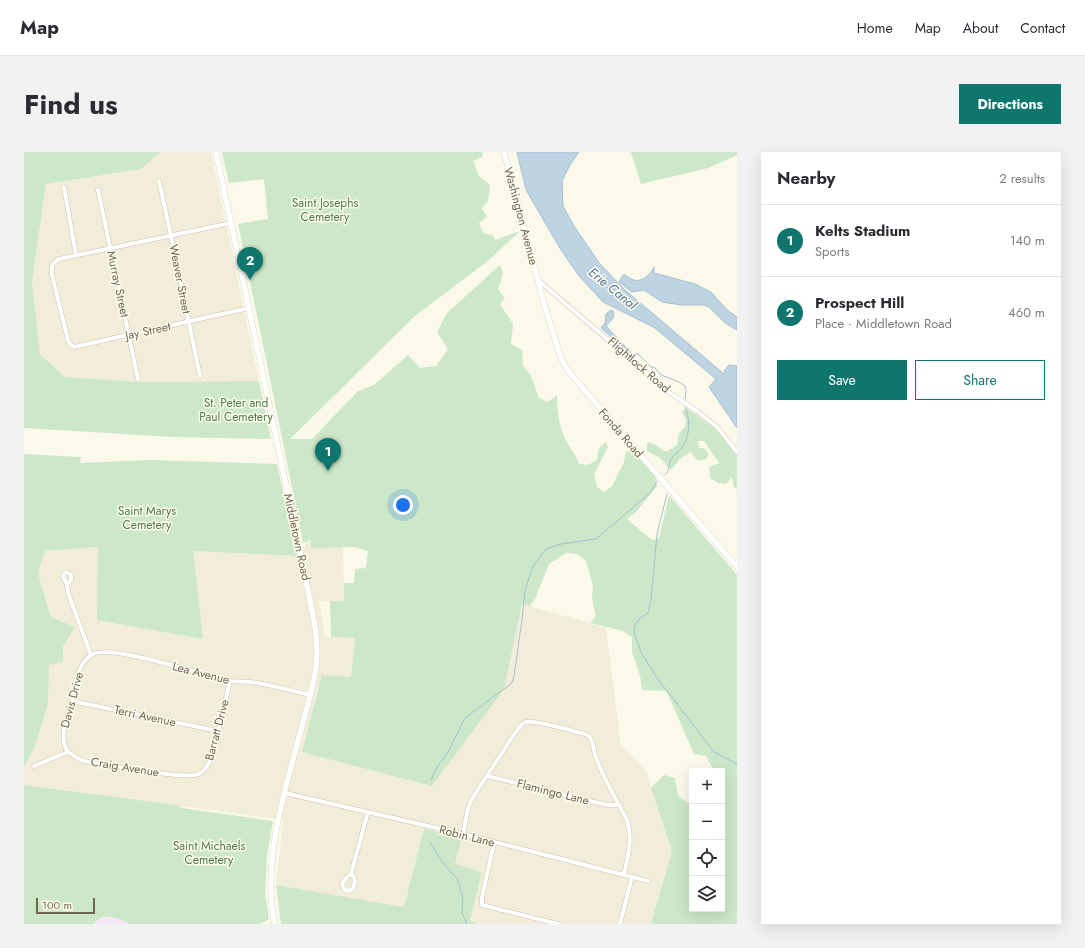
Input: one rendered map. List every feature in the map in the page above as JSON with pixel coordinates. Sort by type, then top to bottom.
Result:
[{"type":"street","name":"Middletown Road","points":[[216,152],[314,618],[317,656],[310,695],[285,793],[272,860],[271,897],[275,924]]},
{"type":"street","name":"Washington Avenue","points":[[504,152],[538,280]]},
{"type":"street","name":"Weaver Street","points":[[159,181],[200,376]]},
{"type":"street","points":[[64,187],[76,255],[232,223]]},
{"type":"street","name":"Murray Street","points":[[98,190],[138,378]]},
{"type":"street","name":"Jay Street","points":[[76,255],[59,259],[54,262],[51,267],[68,340],[74,347],[249,308]]},
{"type":"street","name":"Flightlock Road","points":[[538,280],[670,393],[712,423],[737,452]]},
{"type":"street","name":"Fonda Road","points":[[538,280],[561,358],[569,372],[737,567]]},
{"type":"street","points":[[67,584],[68,593],[91,655]]},
{"type":"street","name":"Lea Avenue","points":[[91,655],[99,652],[116,652],[230,681],[256,683],[310,695]]},
{"type":"street","name":"Davis Drive","points":[[68,752],[63,738],[64,730],[77,676],[82,665],[91,655]]},
{"type":"street","name":"Barratt Drive","points":[[198,774],[206,768],[212,757],[230,681]]},
{"type":"street","name":"Terri Avenue","points":[[72,701],[218,730]]},
{"type":"street","points":[[463,834],[470,803],[515,733],[523,723],[527,722],[546,725],[590,736],[602,772],[620,805],[629,827],[630,842],[624,874]]},
{"type":"street","points":[[34,766],[68,752]]},
{"type":"street","name":"Craig Avenue","points":[[68,752],[81,760],[92,762],[181,776],[198,774]]},
{"type":"street","name":"Flamingo Lane","points":[[487,776],[607,805],[620,805]]},
{"type":"street","name":"Robin Lane","points":[[285,793],[463,834],[648,881]]},
{"type":"street","points":[[351,874],[368,812]]},
{"type":"street","points":[[494,843],[482,897],[482,905],[558,924]]},
{"type":"street","points":[[620,924],[632,877]]},
{"type":"shaded area","points":[[159,152],[211,152],[259,381],[139,382],[65,377],[40,354],[32,281],[46,184],[141,169]]},
{"type":"shaded area","points":[[308,542],[343,543],[344,602],[319,601],[325,637],[355,638],[351,677],[504,689],[522,604],[606,628],[621,745],[645,769],[672,851],[651,924],[476,924],[470,920],[482,872],[455,864],[461,837],[424,829],[404,907],[276,885],[283,820],[24,785],[24,768],[35,746],[48,704],[49,664],[63,662],[63,646],[74,627],[52,617],[38,573],[45,551],[98,547],[202,639],[192,551],[297,556]]},
{"type":"shaded area","points":[[116,917],[129,924],[94,924],[96,921],[104,918]]},
{"type":"green space","name":"St. Peter and Paul Cemetery","points":[[24,152],[160,152],[141,169],[46,184],[32,281],[40,354],[65,377],[139,382],[259,381],[271,439],[174,437],[24,428]]},
{"type":"green space","name":"Saint Josephs Cemetery","points":[[222,152],[483,152],[482,157],[473,161],[479,176],[490,185],[488,201],[482,208],[487,217],[479,223],[483,233],[493,235],[495,240],[520,231],[489,260],[415,316],[290,439],[312,439],[358,391],[374,385],[408,355],[420,368],[436,366],[448,349],[437,332],[447,313],[500,265],[503,274],[498,289],[505,298],[500,304],[513,324],[511,344],[522,350],[523,365],[531,376],[539,398],[548,402],[557,395],[558,414],[561,426],[565,438],[579,464],[588,465],[597,460],[599,448],[606,442],[608,447],[594,474],[597,487],[604,492],[612,486],[624,462],[626,452],[631,450],[655,475],[657,486],[636,512],[627,519],[652,540],[659,538],[669,495],[737,575],[737,924],[651,924],[672,851],[651,788],[664,775],[675,778],[678,796],[689,804],[689,912],[725,912],[725,768],[712,768],[706,756],[694,754],[666,691],[642,690],[640,675],[632,652],[632,637],[623,631],[590,623],[596,616],[592,599],[593,586],[586,561],[577,554],[566,553],[549,564],[535,599],[530,606],[522,604],[504,689],[432,786],[302,752],[322,675],[351,677],[355,638],[331,637],[330,601],[344,601],[344,583],[354,583],[355,569],[366,568],[368,551],[355,547],[311,548],[311,540],[303,543],[238,224],[268,219],[264,179],[229,183]]},
{"type":"green space","points":[[631,152],[737,152],[737,155],[708,168],[641,184]]},
{"type":"green space","points":[[687,408],[714,428],[723,437],[737,456],[737,489],[734,488],[732,477],[726,484],[718,483],[710,478],[709,467],[719,463],[704,441],[698,441],[699,448],[704,448],[709,455],[706,459],[698,461],[691,452],[680,459],[671,470],[660,458],[647,451],[647,442],[654,444],[666,452],[677,445],[679,433],[685,427],[686,420],[682,412]]},
{"type":"green space","name":"Saint Marys Cemetery","points":[[24,454],[81,457],[80,463],[150,460],[277,464],[297,556],[193,551],[203,639],[97,620],[98,547],[45,551],[38,573],[51,617],[75,627],[63,646],[63,662],[49,665],[48,704],[35,746],[24,768]]},
{"type":"green space","name":"Saint Michaels Cemetery","points":[[24,785],[176,805],[182,808],[273,821],[267,856],[265,892],[269,919],[261,924],[129,924],[116,918],[106,917],[97,920],[94,924],[24,924]]},
{"type":"green space","points":[[424,829],[462,837],[455,864],[482,872],[470,920],[476,924],[281,924],[276,885],[404,907]]},
{"type":"water","name":"Erie Canal","points":[[517,152],[579,152],[562,181],[563,206],[574,226],[600,264],[624,289],[724,374],[724,371],[729,365],[737,366],[737,428],[709,387],[716,379],[655,328],[603,302],[579,276],[561,250],[526,190]]},
{"type":"water","points":[[654,267],[654,273],[695,284],[711,292],[727,310],[737,317],[737,330],[725,323],[709,307],[704,305],[682,305],[662,302],[644,290],[632,292],[619,282],[623,275],[631,279],[642,280],[648,276]]},
{"type":"water","points":[[611,310],[613,311],[614,317],[606,326],[633,355],[638,354],[635,357],[601,328],[605,323],[606,314]]},
{"type":"waterway","points":[[638,354],[661,375],[685,386],[685,399]]},
{"type":"waterway","points":[[665,475],[668,471],[671,460],[681,449],[688,434],[689,423],[685,407]]},
{"type":"waterway","points":[[431,780],[437,767],[447,754],[465,718],[512,683],[525,590],[533,566],[546,549],[561,544],[596,539],[650,493],[657,481]]},
{"type":"waterway","points":[[667,494],[657,534],[651,600],[648,613],[639,619],[635,625],[634,632],[641,652],[657,678],[714,752],[737,764]]},
{"type":"waterway","points":[[430,842],[443,863],[457,879],[463,897],[462,913],[467,924]]},
{"type":"place","name":"Prospect Hill","points":[[250,280]]},
{"type":"place","name":"Kelts Stadium","points":[[328,471]]}]
